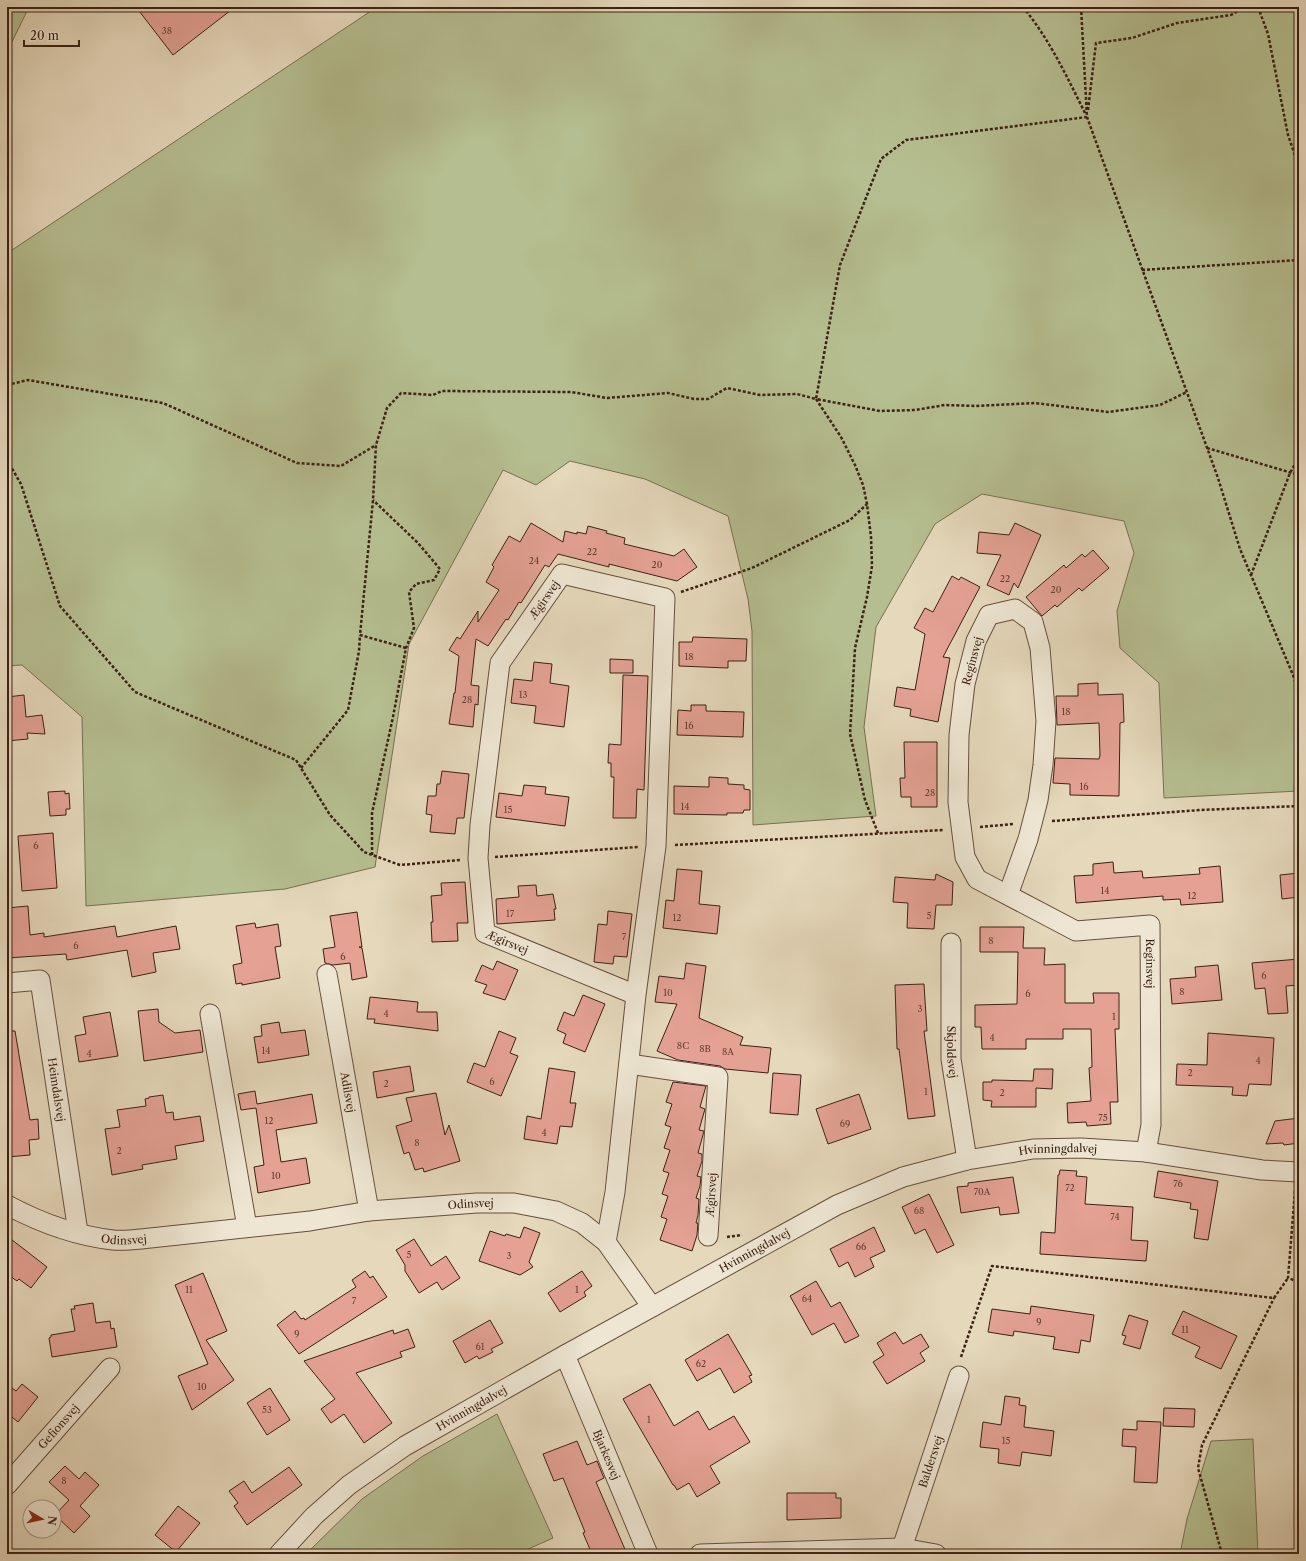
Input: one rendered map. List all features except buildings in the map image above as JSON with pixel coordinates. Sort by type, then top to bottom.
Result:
[{"type":"street","name":"Ægirsvej","points":[[636,995],[485,933],[478,858],[480,825],[500,663],[562,574],[665,598]]},
{"type":"street","points":[[606,1242],[615,1192],[636,995],[656,846],[665,598]]},
{"type":"street","name":"Reginsvej","points":[[1008,895],[1028,839],[1038,800],[1043,765],[1046,721],[1040,648],[1033,622],[1015,609],[989,615],[976,641],[965,684],[959,735],[958,802],[965,857],[977,879],[1008,895],[1076,930],[1150,925],[1151,1125],[1146,1152]]},
{"type":"street","name":"Skjoldsvej","points":[[951,943],[951,1059],[967,1160]]},
{"type":"street","name":"Adilsvej","points":[[326,974],[369,1211]]},
{"type":"street","name":"Heimdalsvej","points":[[7,983],[40,980],[78,1232]]},
{"type":"street","points":[[210,1014],[247,1227]]},
{"type":"street","name":"Ægirsvej","points":[[629,1064],[718,1077],[708,1236]]},
{"type":"street","name":"Hvinningdalvej","points":[[279,1554],[314,1516],[349,1485],[405,1446],[837,1205],[903,1176],[967,1160],[1033,1149],[1081,1148],[1146,1152],[1262,1170],[1298,1172]]},
{"type":"street","name":"Odinsvej","points":[[7,1206],[29,1217],[78,1232],[114,1240],[141,1240],[310,1221],[369,1211],[514,1203],[561,1214],[582,1223],[606,1242],[652,1308]]},
{"type":"street","name":"Bjarkesvej","points":[[566,1355],[648,1554]]},
{"type":"street","name":"Gefionsvej","points":[[7,1484],[110,1368]]},
{"type":"street","name":"Baldersvej","points":[[902,1548],[959,1376]]},
{"type":"street","points":[[700,1554],[902,1548],[936,1554]]},
{"type":"path","points":[[1023,7],[1054,50],[1087,117],[1207,448],[1240,549],[1293,675],[1299,693]]},
{"type":"path","points":[[1081,7],[1087,117]]},
{"type":"path","points":[[1087,117],[1096,43],[1132,38],[1177,23],[1231,15],[1245,7]]},
{"type":"path","points":[[1142,270],[1299,261],[1298,164],[1288,135],[1268,34],[1258,7]]},
{"type":"path","points":[[878,834],[865,800],[850,734],[855,648],[867,597],[872,566],[871,537],[867,504],[863,485],[855,465],[840,437],[816,399],[840,265],[881,159],[906,140],[1087,117]]},
{"type":"path","points":[[7,385],[28,380],[163,403],[298,463],[341,466],[376,445]]},
{"type":"path","points":[[301,768],[348,710],[359,651],[373,500],[376,445],[387,408],[401,394],[433,395],[442,391],[571,392],[607,398],[668,393],[694,399],[708,399],[727,388],[760,395],[797,394],[880,411],[915,410],[945,405],[976,406],[1035,404],[1108,412],[1160,405],[1187,392]]},
{"type":"path","points":[[1207,448],[1299,475]]},
{"type":"path","points":[[1251,574],[1290,473],[1299,457]]},
{"type":"path","points":[[7,460],[22,484],[60,606],[135,692],[296,760],[330,815],[364,852],[400,865],[478,858],[656,846],[961,829],[1032,822],[1200,810],[1299,806]]},
{"type":"path","points":[[372,855],[372,813],[406,648],[414,628],[409,592],[416,584],[434,580],[440,569],[418,543],[373,500]]},
{"type":"path","points":[[665,598],[752,568],[850,520],[867,504]]},
{"type":"path","points":[[360,635],[406,648]]},
{"type":"path","points":[[1222,1554],[1198,1468],[1202,1445],[1274,1298],[1288,1278],[1298,1172]]},
{"type":"path","points":[[959,1376],[960,1362],[992,1266],[1274,1298]]},
{"type":"path","points":[[1288,1278],[1299,1282]]},
{"type":"green space","points":[[7,7],[29,7],[7,52]]},
{"type":"green space","points":[[377,7],[1299,7],[1299,791],[1164,798],[1159,683],[1120,648],[1117,611],[1134,553],[1124,521],[982,494],[935,524],[876,627],[864,727],[876,816],[753,825],[752,631],[748,599],[728,516],[645,479],[570,461],[536,485],[503,470],[409,644],[375,867],[285,889],[86,906],[82,717],[22,665],[7,666],[7,246],[12,250]]},
{"type":"green space","points":[[497,1414],[553,1538],[517,1554],[306,1554],[362,1499],[423,1456]]},
{"type":"green space","points":[[1253,1439],[1258,1554],[1180,1554],[1187,1519],[1211,1441]]}]
